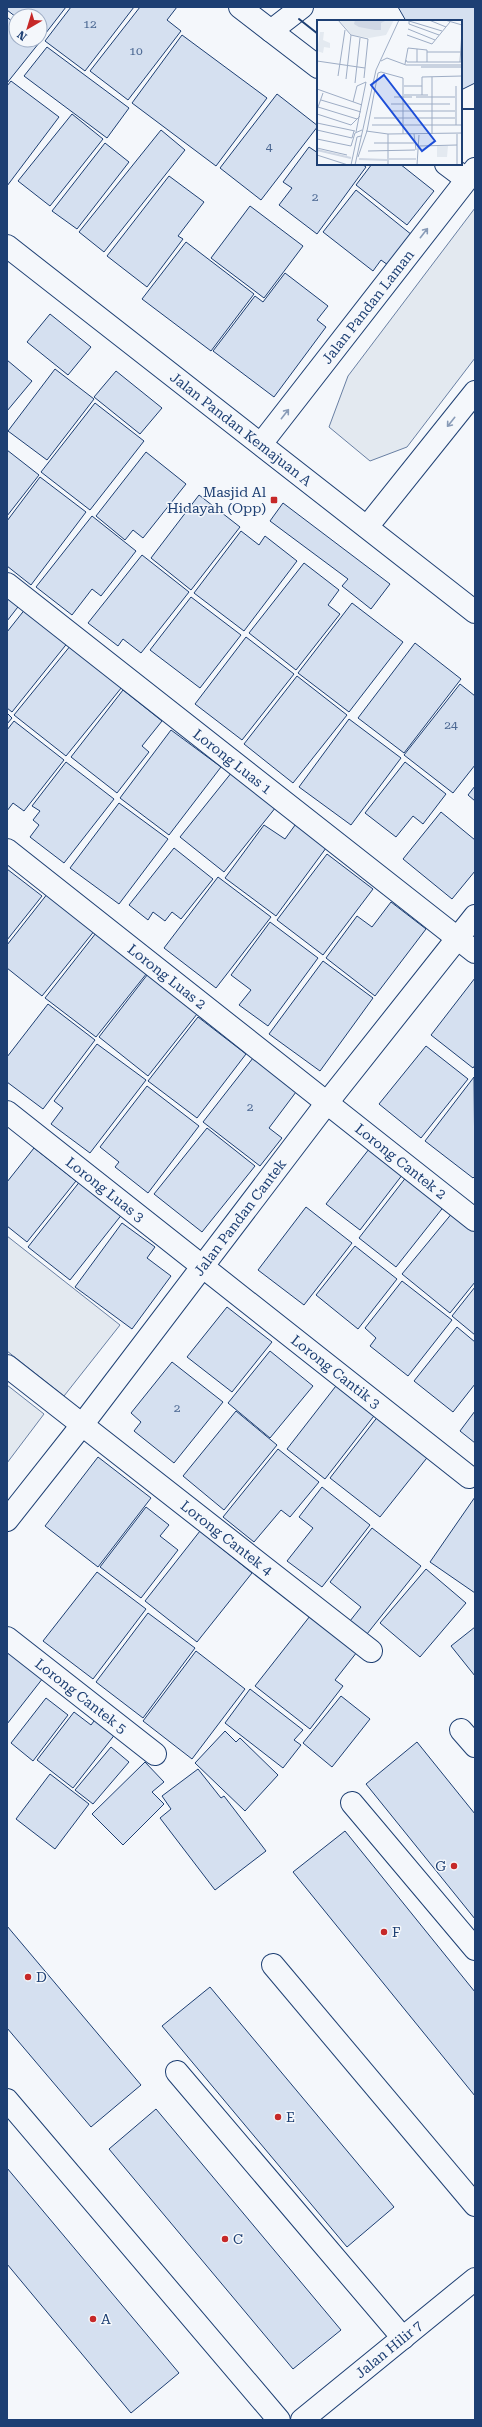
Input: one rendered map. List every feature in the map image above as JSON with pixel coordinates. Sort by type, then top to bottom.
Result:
[{"type":"street","points":[[240,7],[317,66]]},
{"type":"street","points":[[271,31],[302,7]]},
{"type":"street","points":[[448,165],[470,174]]},
{"type":"street","name":"Jalan Pandan Laman","points":[[261,444],[470,174]]},
{"type":"street","name":"Jalan Pandan Kemajuan A","points":[[7,246],[475,612]]},
{"type":"street","points":[[367,527],[475,392]]},
{"type":"street","name":"Lorong Luas 1","points":[[7,584],[475,952]]},
{"type":"street","name":"Lorong Luas 2","points":[[7,850],[326,1104]]},
{"type":"street","name":"Jalan Pandan Cantek","points":[[7,1520],[82,1425],[326,1104],[475,916]]},
{"type":"street","name":"Lorong Cantek 2","points":[[326,1104],[475,1220]]},
{"type":"street","name":"Lorong Luas 3","points":[[7,1112],[203,1266]]},
{"type":"street","name":"Lorong Cantik 3","points":[[203,1266],[469,1477]]},
{"type":"street","name":"Lorong Cantek 4","points":[[7,1366],[371,1651]]},
{"type":"street","name":"Lorong Cantek 5","points":[[7,1638],[155,1754]]},
{"type":"street","points":[[462,1730],[475,1746]]},
{"type":"street","points":[[352,1803],[475,1949]]},
{"type":"street","points":[[273,1965],[475,2205]]},
{"type":"street","points":[[177,2072],[403,2338]]},
{"type":"street","points":[[7,2100],[279,2420]]},
{"type":"street","name":"Jalan Hilir 7","points":[[302,2420],[475,2279]]},
{"type":"shaded area","points":[[475,208],[475,358],[407,447],[370,461],[329,427],[348,376]]},
{"type":"shaded area","points":[[7,1236],[120,1325],[64,1396],[7,1351]]},
{"type":"shaded area","points":[[7,1385],[44,1414],[7,1463]]},
{"type":"building","points":[[7,7],[66,7],[48,30],[48,8],[8,8],[8,11]]},
{"type":"building","points":[[71,7],[134,7],[85,71],[48,43],[48,37]]},
{"type":"building","points":[[140,7],[177,7],[167,20],[181,31],[128,100],[90,71]]},
{"type":"building","points":[[398,7],[475,7],[475,83],[462,90],[462,20],[405,20]]},
{"type":"building","points":[[7,17],[8,48],[35,48],[7,83]]},
{"type":"building","points":[[182,35],[267,98],[216,166],[132,103]]},
{"type":"building","points":[[46,48],[48,48],[129,108],[107,138],[24,76]]},
{"type":"building","points":[[11,81],[59,117],[7,186],[7,86]]},
{"type":"building","points":[[277,94],[317,125],[317,127],[261,200],[220,168]]},
{"type":"building","points":[[72,114],[103,139],[50,206],[18,181]]},
{"type":"building","points":[[161,130],[185,150],[104,252],[79,232]]},
{"type":"building","points":[[105,143],[129,162],[77,229],[52,211]]},
{"type":"building","points":[[309,147],[317,152],[317,165],[363,165],[366,167],[317,234],[279,205],[292,188],[283,182]]},
{"type":"building","points":[[371,165],[401,165],[434,191],[407,225],[356,185]]},
{"type":"building","points":[[169,176],[204,202],[178,236],[183,239],[147,287],[107,256]]},
{"type":"building","points":[[356,190],[412,235],[388,265],[381,260],[373,271],[323,232]]},
{"type":"building","points":[[250,206],[303,246],[264,298],[211,258]]},
{"type":"building","points":[[186,242],[254,294],[211,351],[142,299]]},
{"type":"building","points":[[285,273],[328,306],[317,320],[326,327],[274,397],[213,351],[255,296],[263,302]]},
{"type":"building","points":[[50,314],[91,347],[68,375],[27,342]]},
{"type":"building","points":[[7,360],[32,381],[7,411]]},
{"type":"building","points":[[55,369],[94,399],[47,460],[8,431]]},
{"type":"building","points":[[116,371],[162,408],[140,434],[94,397]]},
{"type":"building","points":[[95,403],[144,441],[90,510],[41,472]]},
{"type":"building","points":[[7,450],[39,475],[7,516]]},
{"type":"building","points":[[146,452],[186,484],[143,538],[133,530],[125,540],[96,516]]},
{"type":"building","points":[[40,477],[86,512],[31,585],[7,566],[7,521]]},
{"type":"building","points":[[199,495],[240,527],[191,590],[151,558]]},
{"type":"building","points":[[283,503],[390,584],[371,609],[342,586],[348,579],[270,521]]},
{"type":"building","points":[[92,516],[136,551],[101,596],[92,589],[72,615],[36,587]]},
{"type":"building","points":[[241,531],[259,545],[265,536],[297,561],[244,631],[194,593]]},
{"type":"building","points":[[142,555],[189,592],[141,653],[123,639],[118,646],[88,623]]},
{"type":"building","points":[[304,563],[339,590],[328,605],[340,614],[296,670],[249,633]]},
{"type":"building","points":[[7,592],[21,603],[7,621]]},
{"type":"building","points":[[191,597],[241,635],[200,688],[150,650]]},
{"type":"building","points":[[352,603],[403,642],[349,712],[298,673]]},
{"type":"building","points":[[26,608],[69,641],[12,712],[7,708],[7,632]]},
{"type":"building","points":[[246,637],[294,674],[242,740],[195,704]]},
{"type":"building","points":[[415,643],[461,679],[404,753],[358,718]]},
{"type":"building","points":[[71,645],[122,687],[66,756],[14,715]]},
{"type":"building","points":[[297,676],[347,715],[293,783],[244,744]]},
{"type":"building","points":[[460,684],[475,696],[475,765],[453,793],[404,755]]},
{"type":"building","points":[[123,690],[162,721],[142,746],[149,752],[117,793],[71,757]]},
{"type":"building","points":[[7,713],[12,718],[7,724]]},
{"type":"building","points":[[349,719],[401,758],[351,825],[299,787]]},
{"type":"building","points":[[14,721],[64,760],[24,811],[13,803],[7,811],[7,730]]},
{"type":"building","points":[[171,730],[221,767],[169,835],[120,798]]},
{"type":"building","points":[[66,762],[114,799],[64,863],[30,837],[39,825],[33,820],[40,811],[32,806]]},
{"type":"building","points":[[405,762],[446,794],[423,824],[413,816],[396,837],[365,813]]},
{"type":"building","points":[[232,772],[276,807],[224,872],[180,837]]},
{"type":"building","points":[[475,786],[475,801],[468,795]]},
{"type":"building","points":[[119,803],[168,839],[119,904],[70,868]]},
{"type":"building","points":[[441,812],[475,840],[475,871],[452,899],[403,859]]},
{"type":"building","points":[[298,821],[329,844],[276,916],[225,878],[264,825],[285,839]]},
{"type":"building","points":[[174,848],[213,879],[181,919],[172,912],[165,921],[153,912],[148,920],[129,905]]},
{"type":"building","points":[[327,854],[373,889],[323,955],[277,920]]},
{"type":"building","points":[[7,869],[42,896],[7,940]]},
{"type":"building","points":[[218,877],[271,917],[216,988],[164,948]]},
{"type":"building","points":[[48,893],[95,930],[42,996],[7,968],[7,945]]},
{"type":"building","points":[[391,902],[426,929],[375,996],[326,958],[357,916],[372,927]]},
{"type":"building","points":[[270,922],[318,958],[268,1026],[239,1005],[251,990],[231,975]]},
{"type":"building","points":[[96,933],[147,973],[96,1037],[45,998]]},
{"type":"building","points":[[323,961],[373,998],[320,1071],[269,1034]]},
{"type":"building","points":[[151,970],[201,1009],[148,1076],[99,1037]]},
{"type":"building","points":[[475,978],[475,1065],[473,1068],[431,1035]]},
{"type":"building","points":[[48,1004],[95,1040],[43,1109],[7,1082],[7,1057]]},
{"type":"building","points":[[198,1017],[246,1054],[197,1118],[148,1081]]},
{"type":"building","points":[[97,1044],[146,1080],[90,1153],[51,1124],[63,1108],[54,1101]]},
{"type":"building","points":[[426,1046],[468,1079],[421,1138],[379,1104]]},
{"type":"building","points":[[253,1058],[296,1092],[269,1128],[282,1138],[260,1166],[203,1122]]},
{"type":"building","points":[[474,1077],[475,1176],[473,1178],[425,1141]]},
{"type":"building","points":[[147,1086],[199,1126],[148,1193],[115,1167],[119,1162],[100,1147]]},
{"type":"building","points":[[207,1128],[255,1166],[202,1232],[154,1194]]},
{"type":"building","points":[[373,1144],[406,1170],[360,1230],[326,1204]]},
{"type":"building","points":[[34,1148],[76,1181],[27,1242],[7,1226],[7,1182]]},
{"type":"building","points":[[407,1176],[445,1205],[396,1267],[359,1238]]},
{"type":"building","points":[[81,1180],[123,1213],[70,1280],[28,1247]]},
{"type":"building","points":[[306,1207],[352,1243],[304,1305],[258,1270]]},
{"type":"building","points":[[453,1212],[475,1230],[475,1282],[450,1313],[402,1274]]},
{"type":"building","points":[[122,1223],[155,1247],[147,1258],[171,1276],[132,1329],[75,1287]]},
{"type":"building","points":[[355,1246],[397,1279],[358,1329],[316,1295]]},
{"type":"building","points":[[402,1281],[452,1320],[408,1376],[370,1346],[376,1338],[365,1328]]},
{"type":"building","points":[[475,1287],[475,1335],[452,1316]]},
{"type":"building","points":[[227,1307],[272,1342],[232,1392],[187,1357]]},
{"type":"building","points":[[457,1327],[475,1342],[475,1384],[453,1412],[414,1381]]},
{"type":"building","points":[[270,1351],[313,1386],[270,1438],[228,1403]]},
{"type":"building","points":[[172,1362],[223,1402],[174,1463],[134,1431],[141,1422],[131,1413]]},
{"type":"building","points":[[339,1382],[377,1412],[325,1479],[287,1449]]},
{"type":"building","points":[[236,1411],[277,1445],[224,1510],[183,1476]]},
{"type":"building","points":[[475,1411],[475,1443],[460,1431]]},
{"type":"building","points":[[379,1415],[430,1454],[380,1517],[330,1478]]},
{"type":"building","points":[[278,1449],[319,1482],[290,1517],[281,1510],[254,1542],[223,1517]]},
{"type":"building","points":[[98,1457],[151,1498],[98,1567],[45,1526]]},
{"type":"building","points":[[322,1487],[370,1525],[322,1587],[287,1561],[313,1528],[299,1517]]},
{"type":"building","points":[[475,1497],[475,1593],[430,1562]]},
{"type":"building","points":[[146,1507],[169,1525],[160,1536],[178,1550],[141,1598],[100,1567]]},
{"type":"building","points":[[372,1528],[421,1566],[367,1634],[350,1621],[361,1607],[330,1582]]},
{"type":"building","points":[[200,1531],[252,1573],[197,1642],[145,1601]]},
{"type":"building","points":[[426,1569],[466,1603],[420,1657],[380,1623]]},
{"type":"building","points":[[97,1572],[146,1609],[93,1679],[43,1641]]},
{"type":"building","points":[[148,1613],[195,1648],[143,1718],[96,1682]]},
{"type":"building","points":[[310,1616],[357,1652],[335,1680],[343,1686],[310,1729],[255,1686]]},
{"type":"building","points":[[475,1627],[475,1676],[451,1646]]},
{"type":"building","points":[[7,1650],[43,1678],[7,1724]]},
{"type":"building","points":[[196,1651],[245,1689],[192,1759],[143,1721]]},
{"type":"building","points":[[250,1689],[303,1730],[294,1740],[301,1745],[283,1768],[225,1723]]},
{"type":"building","points":[[341,1696],[370,1719],[332,1767],[303,1743]]},
{"type":"building","points":[[46,1698],[68,1715],[33,1761],[11,1743]]},
{"type":"building","points":[[74,1712],[91,1725],[97,1717],[116,1733],[73,1788],[37,1760]]},
{"type":"building","points":[[225,1731],[236,1742],[240,1738],[278,1775],[245,1811],[195,1763]]},
{"type":"building","name":"G","points":[[417,1742],[475,1814],[475,1919],[366,1784]]},
{"type":"building","points":[[111,1747],[129,1762],[93,1804],[75,1790]]},
{"type":"building","points":[[145,1762],[164,1782],[152,1792],[164,1804],[123,1845],[92,1814]]},
{"type":"building","points":[[198,1769],[221,1798],[224,1796],[266,1851],[215,1890],[160,1818],[171,1809],[162,1796]]},
{"type":"building","points":[[50,1774],[89,1804],[55,1849],[16,1819]]},
{"type":"building","name":"F","points":[[345,1831],[475,1992],[475,2096],[293,1872]]},
{"type":"building","name":"D","points":[[7,1926],[141,2085],[91,2127],[7,2028]]},
{"type":"building","name":"E","points":[[210,1987],[394,2207],[347,2247],[162,2026]]},
{"type":"building","name":"C","points":[[156,2109],[341,2330],[293,2369],[109,2149]]},
{"type":"building","name":"A","points":[[7,2168],[179,2373],[131,2413],[7,2264]]},
{"type":"wall","points":[[299,19],[317,33]]},
{"type":"wall","points":[[462,109],[475,109]]},
{"type":"place","name":"Masjid Al Hidayah (Opp)","points":[[274,500]]},
{"type":"place","name":"G","points":[[454,1866]]},
{"type":"place","name":"F","points":[[384,1932]]},
{"type":"place","name":"D","points":[[28,1977]]},
{"type":"place","name":"E","points":[[278,2117]]},
{"type":"place","name":"C","points":[[225,2239]]},
{"type":"place","name":"A","points":[[93,2319]]}]
